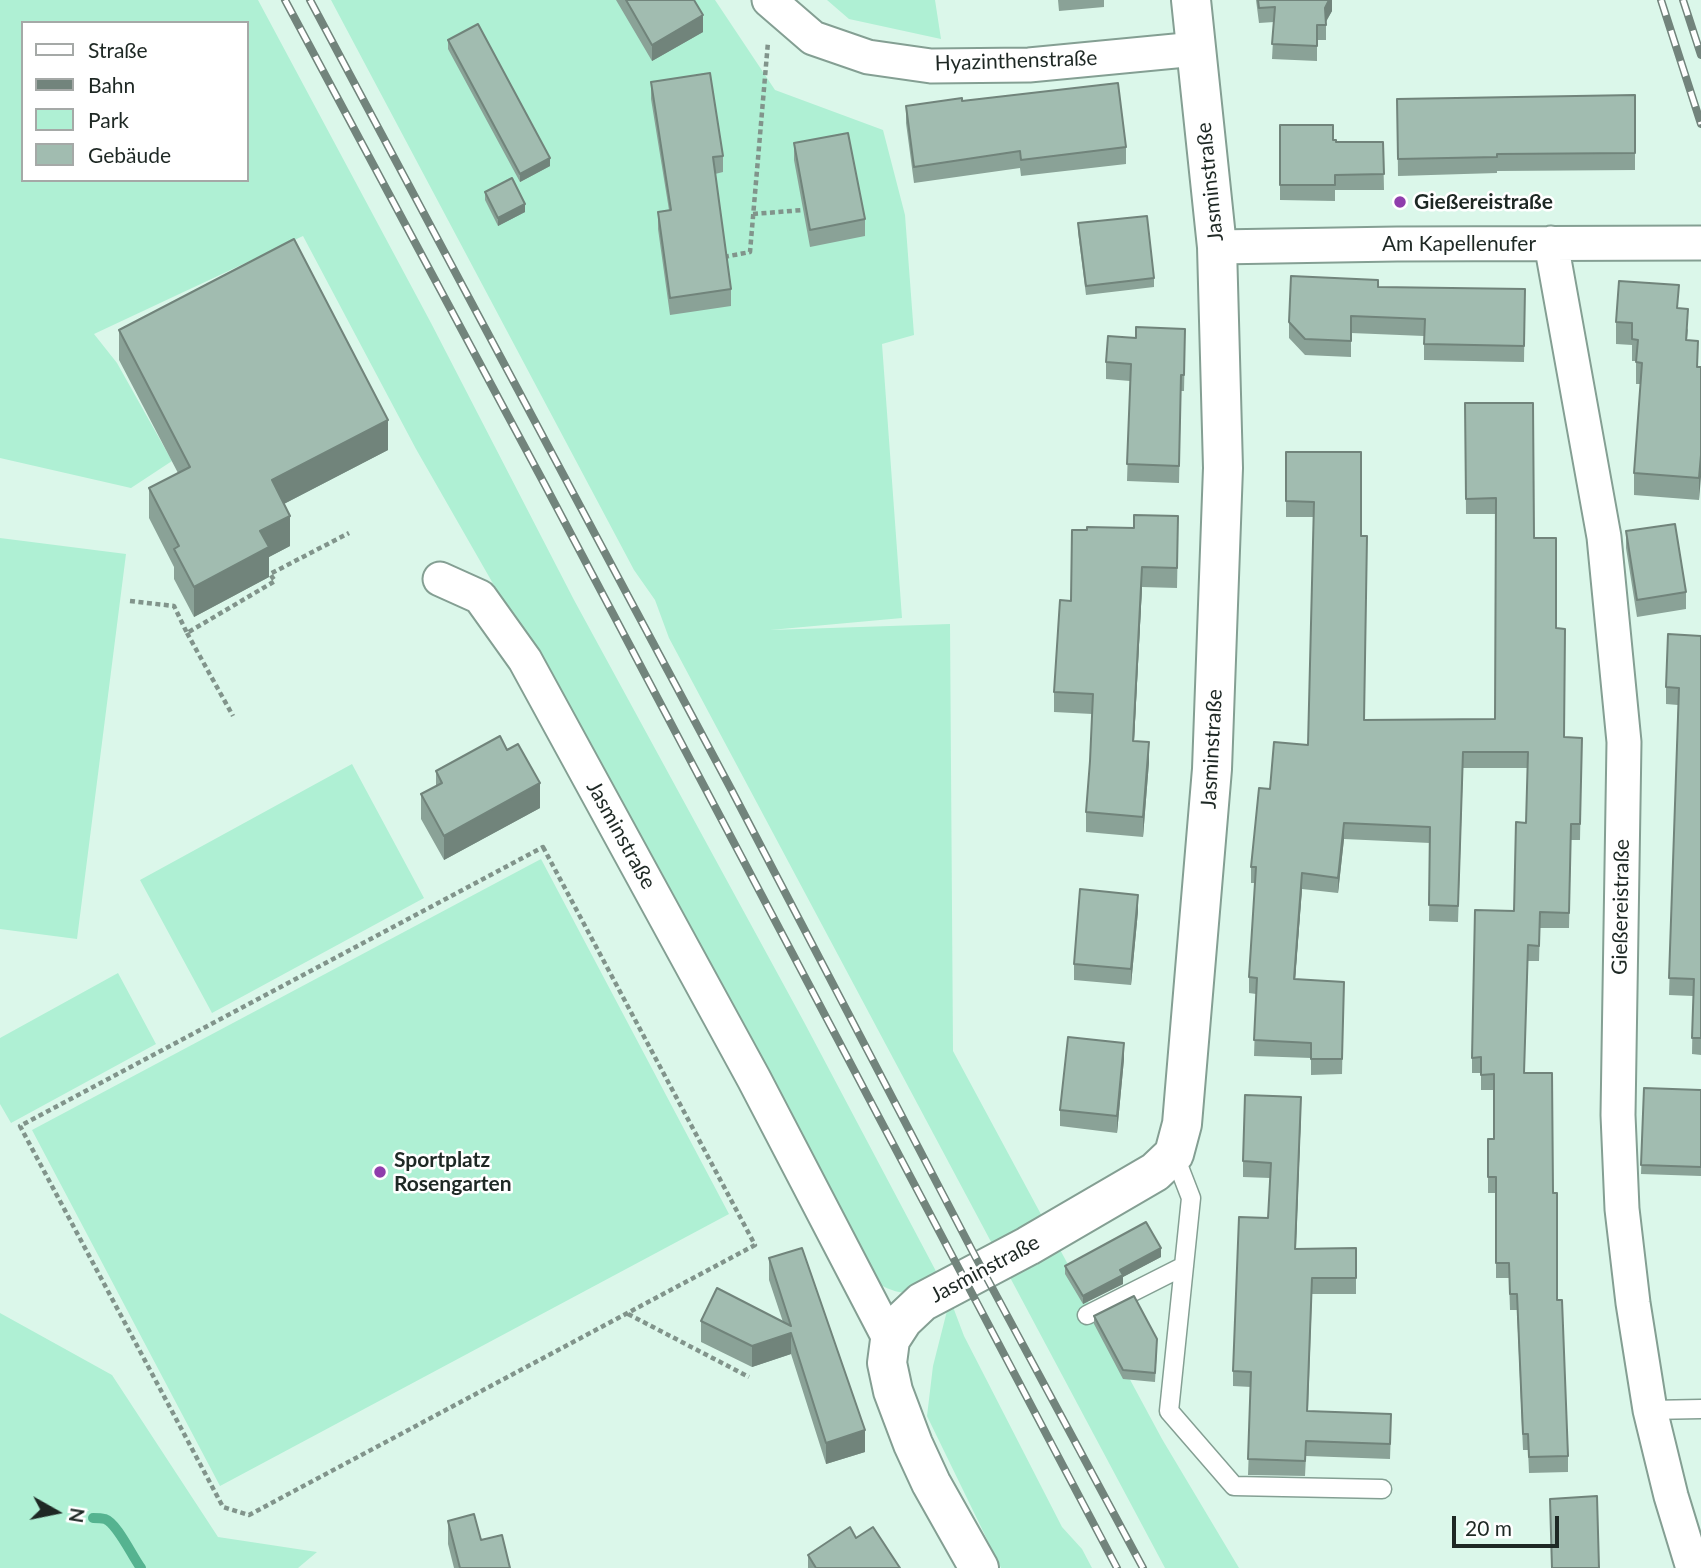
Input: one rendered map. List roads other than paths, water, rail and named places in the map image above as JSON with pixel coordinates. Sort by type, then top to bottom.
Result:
[{"type":"street","name":"Jasminstraße","points":[[979,1568],[935,1490],[913,1444],[893,1391],[887,1363],[890,1340],[903,1320],[922,1303],[1028,1246],[1155,1172],[1174,1154],[1182,1125],[1212,769],[1223,468],[1216,247],[1191,0]]},
{"type":"street","name":"Hyazinthenstraße","points":[[770,1],[813,38],[868,57],[931,66],[1029,65],[1196,49]]},
{"type":"street","name":"Gießereistraße","points":[[1552,243],[1604,537],[1625,742],[1618,1115],[1622,1209],[1650,1410],[1671,1496],[1693,1568]]},
{"type":"street","name":"Am Kapellenufer","points":[[1216,247],[1701,243]]},
{"type":"street","name":"Jasminstraße","points":[[440,579],[480,597],[525,660],[754,1079],[890,1340]]},
{"type":"lane","points":[[1174,1154],[1191,1198],[1169,1411],[1234,1486],[1382,1489]]},
{"type":"lane","points":[[1087,1315],[1184,1266]]},
{"type":"lane","points":[[1650,1410],[1701,1409]]},
{"type":"waterway","points":[[93,1518],[110,1522],[141,1568]]},
{"type":"railway","points":[[285,0],[545,485],[1117,1568]]},
{"type":"railway","points":[[310,0],[1143,1568]]},
{"type":"railway","points":[[1661,0],[1701,124]]},
{"type":"railway","points":[[1683,0],[1701,55]]},
{"type":"place","name":"Gießereistraße","points":[[1400,202]]},
{"type":"place","name":"Sportplatz Rosengarten","points":[[380,1172]]}]
